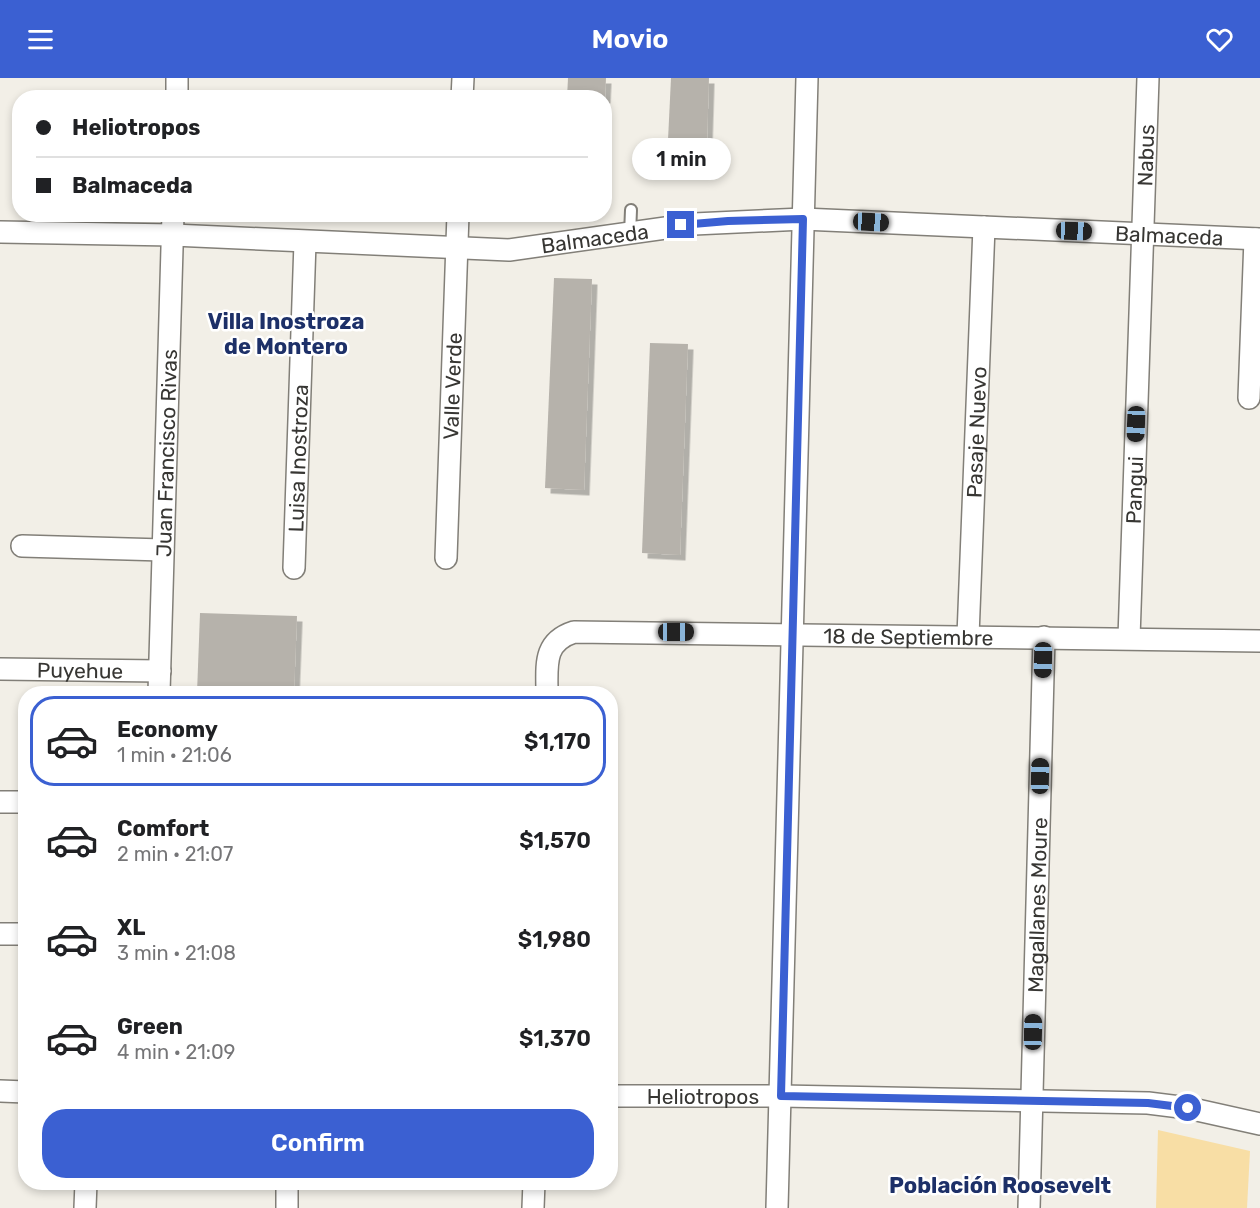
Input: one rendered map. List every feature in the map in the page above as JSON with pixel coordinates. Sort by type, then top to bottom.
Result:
[{"type":"street","points":[[777,1208],[807,78]]},
{"type":"street","name":"Nabus","points":[[1142,234],[1148,78]]},
{"type":"street","name":"Balmaceda","points":[[0,232],[173,225],[305,242],[509,250],[717,222],[803,219],[1258,239]]},
{"type":"street","name":"Valle Verde","points":[[446,558],[458,222]]},
{"type":"street","name":"Juan Francisco Rivas","points":[[159,686],[173,225]]},
{"type":"street","name":"Pasaje Nuevo","points":[[968,636],[984,227]]},
{"type":"street","name":"Pangui","points":[[1129,638],[1142,234]]},
{"type":"street","points":[[1249,398],[1258,239]]},
{"type":"street","name":"Luisa Inostroza","points":[[294,568],[305,242]]},
{"type":"street","points":[[22,546],[164,550]]},
{"type":"street","name":"18 de Septiembre","points":[[547,686],[549,654],[559,639],[574,632],[792,633],[1260,641]]},
{"type":"street","name":"Magallanes Moure","points":[[1029,1208],[1044,637]]},
{"type":"street","name":"Puyehue","points":[[0,669],[160,671]]},
{"type":"street","points":[[0,802],[18,802]]},
{"type":"street","points":[[0,934],[18,934]]},
{"type":"street","points":[[0,1091],[18,1092]]},
{"type":"street","name":"Heliotropos","points":[[618,1096],[781,1096],[1168,1105],[1260,1124]]},
{"type":"street","points":[[85,1208],[86,1190]]},
{"type":"street","points":[[287,1190],[287,1208]]},
{"type":"street","points":[[533,1208],[534,1190]]},
{"type":"lane","points":[[630,234],[631,210]]},
{"type":"shaded area","points":[[1158,1130],[1250,1151],[1247,1208],[1156,1208]]},
{"type":"building","points":[[568,78],[606,78],[605,90],[567,90]]},
{"type":"building","points":[[671,78],[709,78],[707,141],[668,140]]},
{"type":"building","points":[[554,278],[592,279],[584,490],[545,488]]},
{"type":"building","points":[[650,343],[688,344],[680,555],[642,553]]},
{"type":"building","points":[[200,613],[297,616],[294,686],[197,686]]},
{"type":"district","name":"Villa Inostroza de Montero","points":[[286,334]]},
{"type":"district","name":"Población Roosevelt","points":[[1000,1185]]},
{"type":"route","points":[[681,225],[803,219],[781,1096],[1148,1103],[1188,1108]]}]
